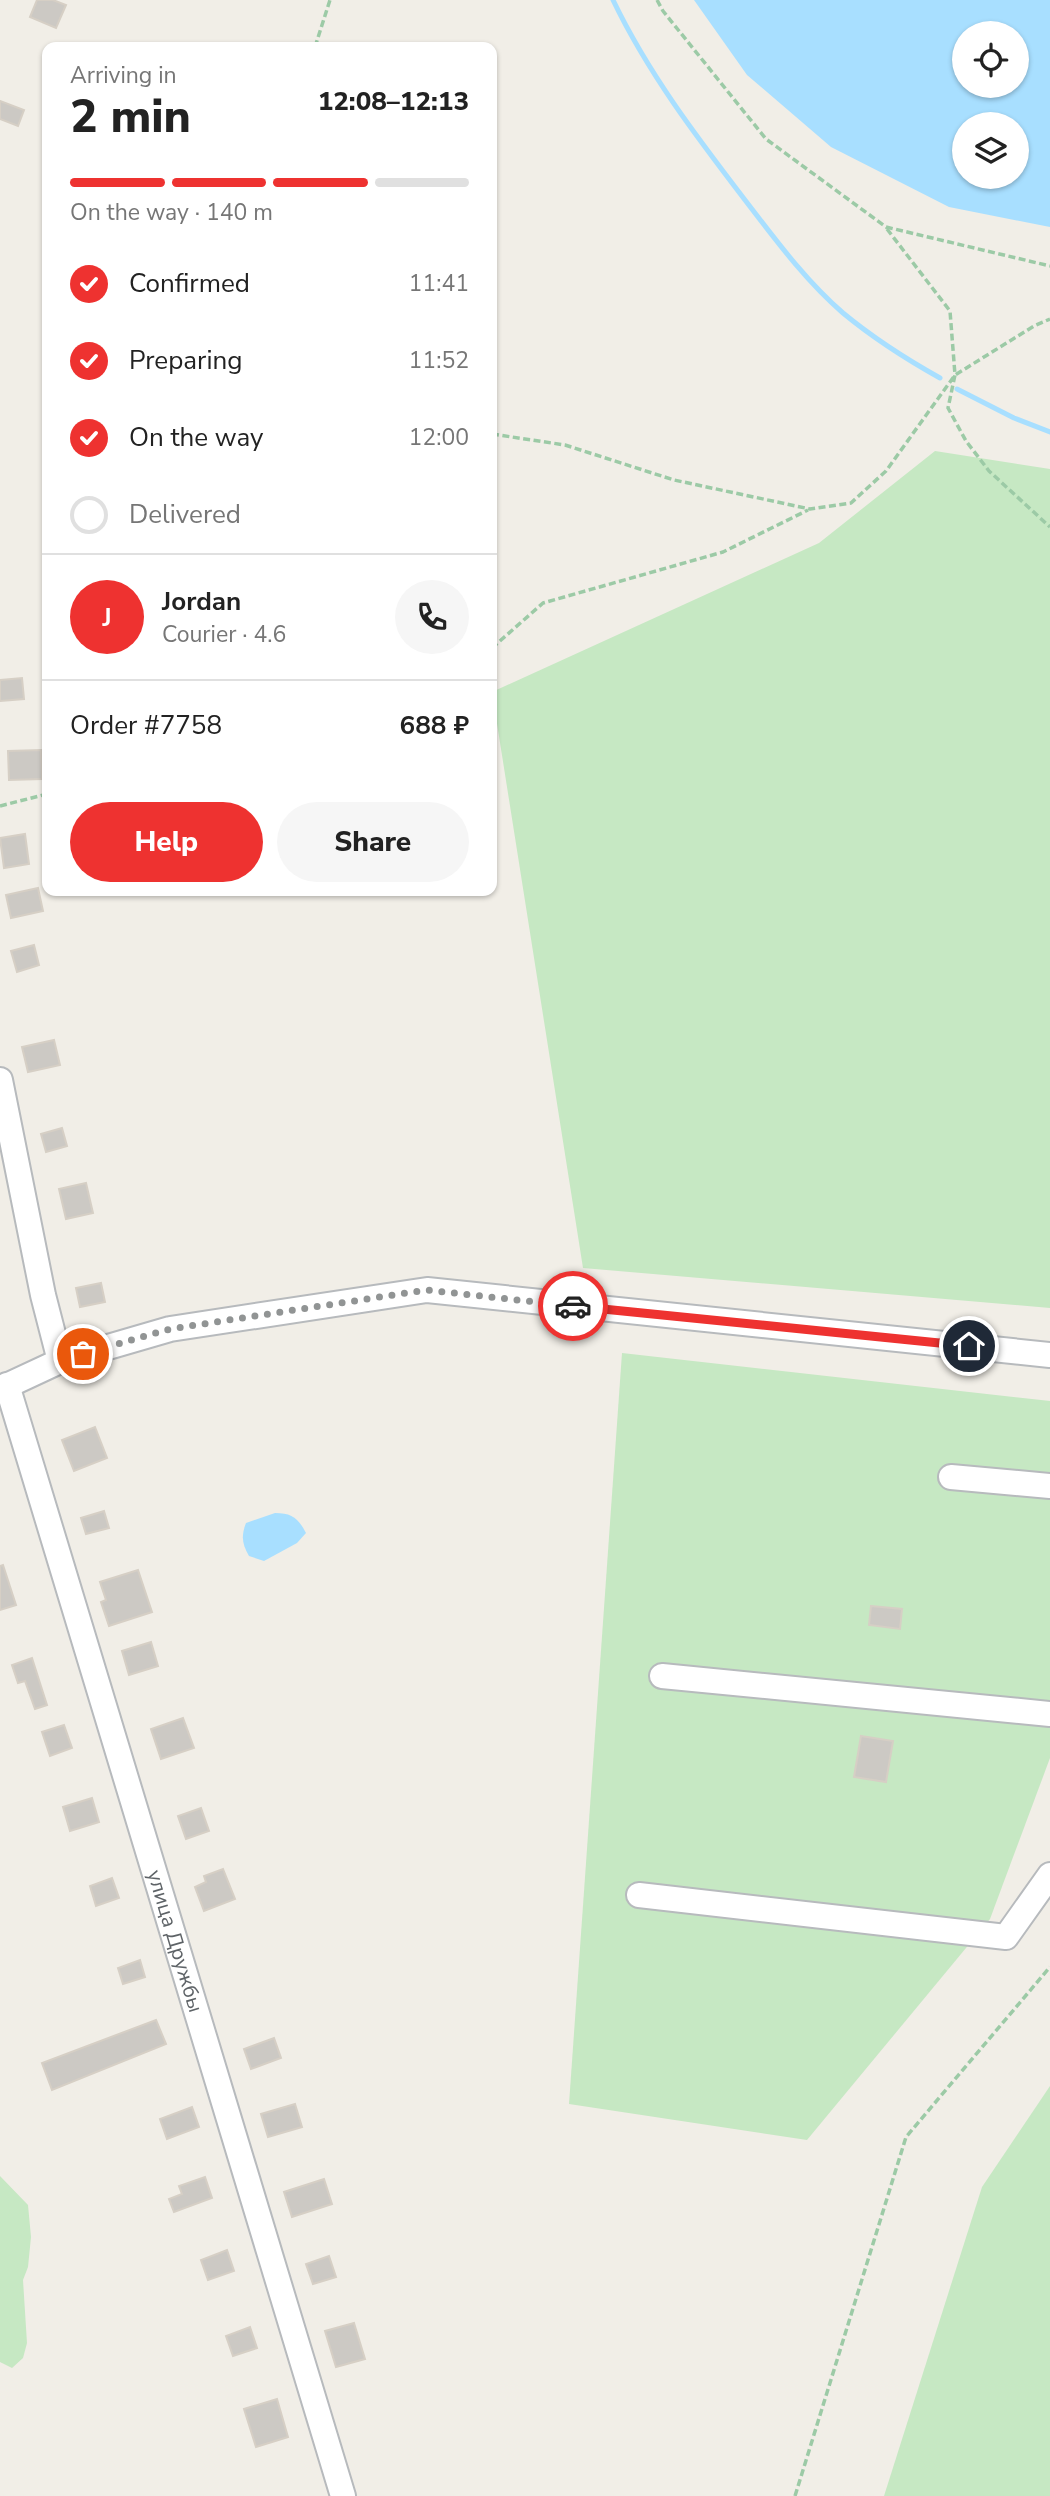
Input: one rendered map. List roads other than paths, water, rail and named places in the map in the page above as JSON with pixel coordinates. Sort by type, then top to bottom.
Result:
[{"type":"street","points":[[0,1080],[43,1295],[60,1361]]},
{"type":"street","points":[[4,1387],[60,1361],[170,1329],[426,1290],[1050,1355]]},
{"type":"street","name":"улица Дружбы","points":[[4,1387],[343,2496]]},
{"type":"street","points":[[951,1478],[1050,1486]]},
{"type":"street","points":[[662,1676],[1050,1714]]},
{"type":"street","points":[[639,1895],[1006,1937],[1050,1875]]},
{"type":"water","points":[[694,0],[1050,0],[1050,227],[949,207],[831,147],[747,75]]},
{"type":"water","points":[[275,1513],[294,1517],[306,1533],[297,1543],[264,1561],[249,1556],[243,1540],[246,1523]]},
{"type":"waterway","points":[[613,0],[642,53],[691,128],[803,273],[854,322],[940,378]]},
{"type":"waterway","points":[[957,389],[1014,418],[1050,432]]}]
